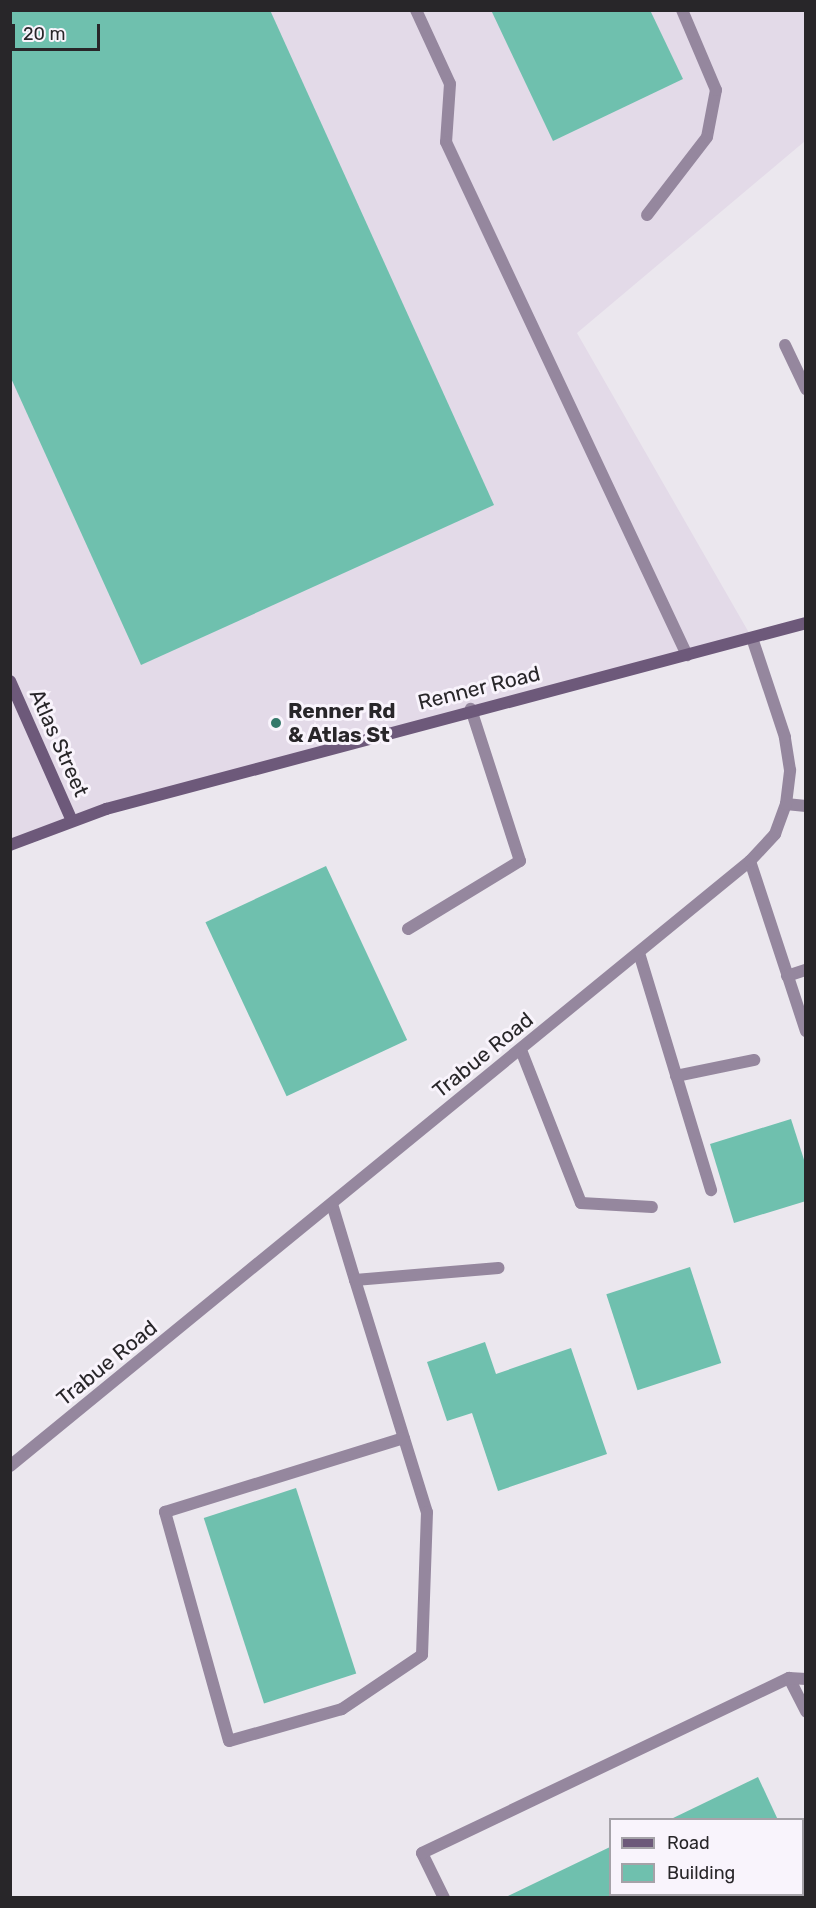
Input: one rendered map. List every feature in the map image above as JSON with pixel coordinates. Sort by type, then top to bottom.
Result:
[{"type":"main road","points":[[752,638],[806,623]]},
{"type":"main road","name":"Renner Road","points":[[10,845],[72,821],[471,709],[752,638]]},
{"type":"main road","name":"Atlas Street","points":[[10,681],[72,821]]},
{"type":"street","points":[[416,10],[450,84],[446,142],[687,655]]},
{"type":"street","points":[[647,215],[707,137],[716,90],[682,10]]},
{"type":"street","points":[[785,345],[806,389]]},
{"type":"street","name":"Trabue Road","points":[[10,1466],[639,953],[750,861],[775,834],[786,804],[790,770],[785,736],[752,638]]},
{"type":"street","points":[[408,929],[520,861],[471,709]]},
{"type":"street","points":[[786,804],[806,806]]},
{"type":"street","points":[[750,861],[806,1031]]},
{"type":"street","points":[[639,953],[711,1190]]},
{"type":"street","points":[[788,976],[806,970]]},
{"type":"street","points":[[520,1050],[581,1203],[652,1207]]},
{"type":"street","points":[[676,1076],[754,1060]]},
{"type":"street","points":[[332,1204],[427,1512],[422,1655],[342,1709],[229,1741],[165,1512],[404,1438]]},
{"type":"street","points":[[356,1280],[498,1268]]},
{"type":"street","points":[[444,1898],[422,1853],[789,1678],[806,1679]]},
{"type":"street","points":[[789,1678],[806,1712]]},
{"type":"shaded area","points":[[11,11],[805,11],[805,141],[577,333],[752,638],[290,758],[11,845]]},
{"type":"building","points":[[10,10],[270,10],[494,505],[141,665],[10,376]]},
{"type":"building","points":[[491,10],[650,10],[683,79],[553,141]]},
{"type":"building","points":[[326,866],[407,1040],[287,1096],[205,922]]},
{"type":"building","points":[[791,1119],[806,1166],[806,1201],[734,1223],[710,1144]]},
{"type":"building","points":[[690,1267],[721,1363],[638,1390],[606,1294]]},
{"type":"building","points":[[485,1342],[496,1374],[571,1348],[607,1454],[498,1491],[472,1413],[447,1421],[427,1362]]},
{"type":"building","points":[[296,1488],[356,1673],[264,1703],[204,1518]]},
{"type":"building","points":[[758,1777],[777,1818],[673,1818]]},
{"type":"building","points":[[609,1847],[609,1896],[804,1896],[804,1884],[806,1898],[504,1898]]},
{"type":"place","name":"Renner Rd & Atlas St","points":[[276,723]]}]
